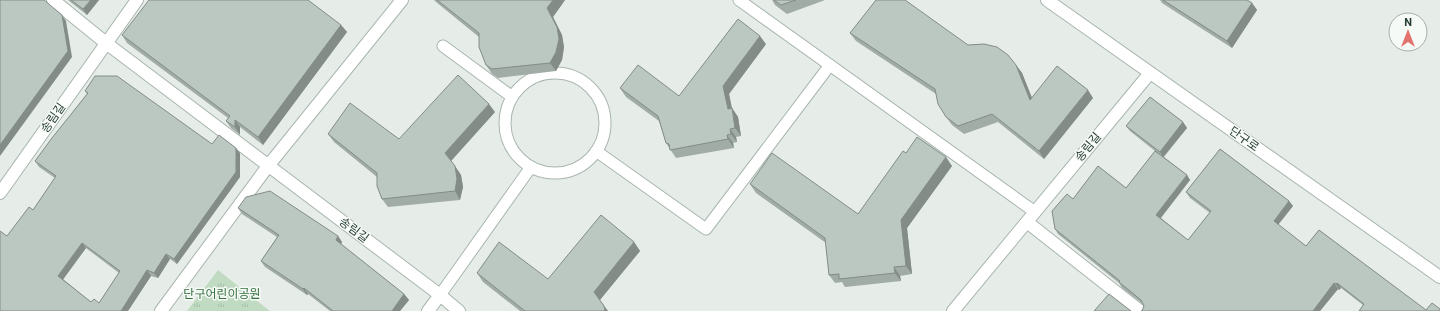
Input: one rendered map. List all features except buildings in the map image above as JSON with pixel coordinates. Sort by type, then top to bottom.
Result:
[{"type":"street","name":"송림길","points":[[53,0],[106,43],[440,295],[459,311]]},
{"type":"street","name":"송림길","points":[[0,193],[137,0]]},
{"type":"street","points":[[162,311],[268,166],[402,0]]},
{"type":"street","name":"단구로","points":[[1047,0],[1440,277]]},
{"type":"street","name":"송림길","points":[[953,311],[1150,72]]},
{"type":"street","points":[[1027,222],[1140,311]]},
{"type":"street","points":[[428,311],[440,295]]},
{"type":"lane","points":[[739,0],[1035,212]]},
{"type":"lane","points":[[443,46],[512,96]]},
{"type":"lane","points":[[596,151],[706,229],[830,64]]},
{"type":"lane","points":[[556,72],[573,75],[587,83],[598,95],[604,110],[606,126],[602,142],[596,151],[594,155],[582,166],[566,172],[550,173],[531,167],[521,160],[510,147],[505,130],[505,113],[512,96],[523,83],[538,75],[556,72]]},
{"type":"lane","points":[[440,295],[531,167]]},
{"type":"green space","name":"단구어린이공원","points":[[218,270],[270,311],[187,311]]}]
